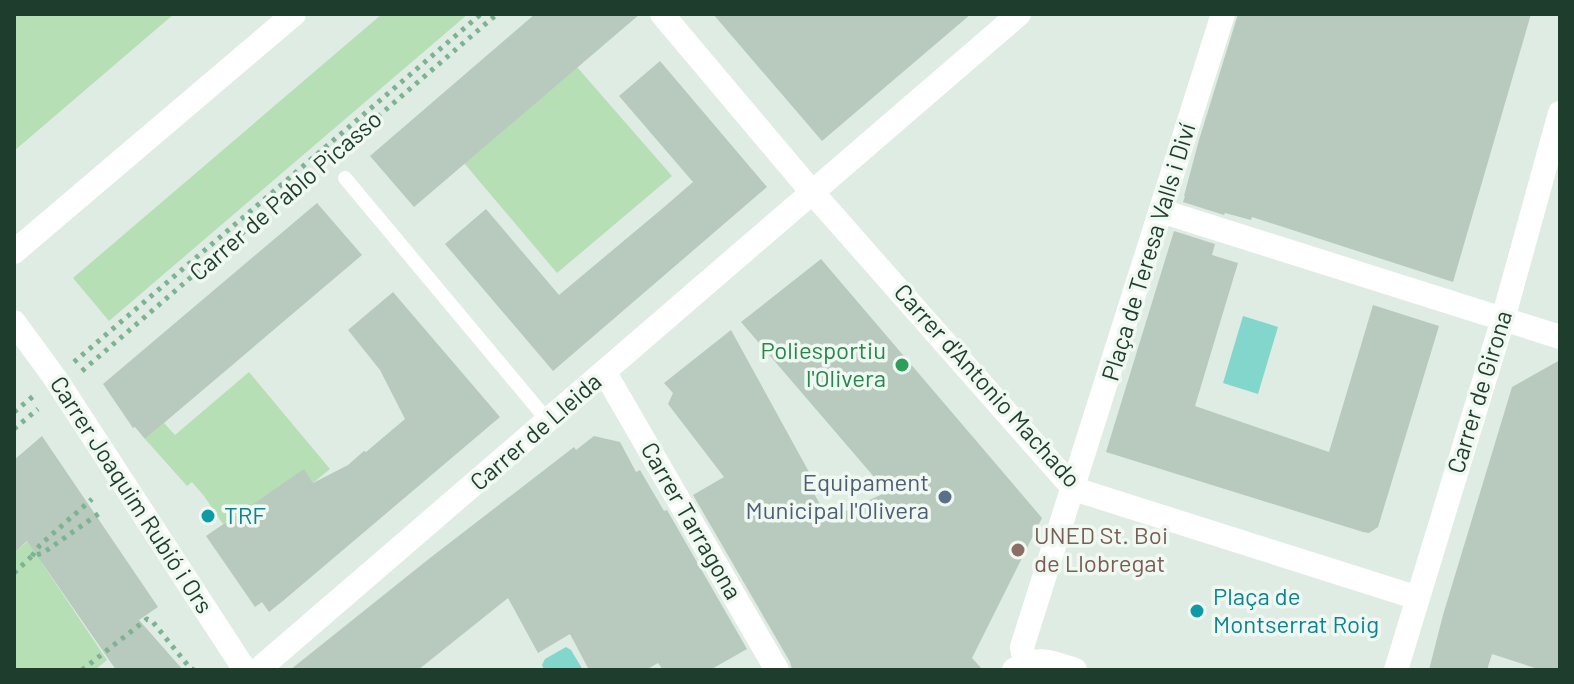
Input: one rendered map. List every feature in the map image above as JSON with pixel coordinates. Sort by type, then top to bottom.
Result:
[{"type":"street","points":[[14,252],[294,14]]},
{"type":"street","name":"Carrer d'Antonio Machado","points":[[662,14],[812,192],[1074,489],[1418,598]]},
{"type":"street","points":[[812,192],[1019,14]]},
{"type":"street","name":"Plaça de Teresa Valls i Diví","points":[[1074,489],[1223,14]]},
{"type":"street","name":"Carrer de Girona","points":[[1396,670],[1503,319],[1560,113]]},
{"type":"street","name":"Carrer de Lleida","points":[[258,670],[812,192]]},
{"type":"street","points":[[1161,211],[1560,337]]},
{"type":"street","name":"Carrer Joaquim Rubió i Ors","points":[[14,322],[55,378],[245,670]]},
{"type":"street","name":"Carrer Tarragona","points":[[605,373],[777,670]]},
{"type":"street","points":[[1074,489],[1022,647],[1028,664],[1075,670]]},
{"type":"lane","points":[[345,178],[548,421]]},
{"type":"path","name":"Carrer de Pablo Picasso","points":[[68,367],[481,14]]},
{"type":"path","name":"Carrer de Pablo Picasso","points":[[75,377],[497,14]]},
{"type":"path","points":[[14,412],[32,397]]},
{"type":"path","points":[[14,429],[38,409]]},
{"type":"path","points":[[14,573],[40,545],[92,499]]},
{"type":"path","points":[[32,556],[43,553],[101,512]]},
{"type":"path","points":[[82,670],[147,619],[194,670]]},
{"type":"green space","points":[[14,14],[174,14],[14,151]]},
{"type":"green space","points":[[382,14],[468,14],[109,321],[73,278]]},
{"type":"green space","points":[[577,67],[672,176],[557,273],[464,163]]},
{"type":"green space","points":[[249,372],[330,469],[313,483],[304,470],[223,524],[192,482],[187,486],[145,439],[164,423],[175,435]]},
{"type":"green space","points":[[43,528],[42,563],[107,660],[95,670],[14,670],[14,553]]},
{"type":"water","points":[[1243,316],[1278,327],[1258,394],[1223,383]]},
{"type":"water","points":[[566,647],[583,670],[544,670],[542,665],[545,659]]},
{"type":"building","points":[[535,14],[640,14],[414,207],[370,156]]},
{"type":"building","points":[[713,14],[971,14],[822,141]]},
{"type":"building","points":[[1238,14],[1531,14],[1453,282],[1252,217],[1251,220],[1224,215],[1183,202]]},
{"type":"building","points":[[660,61],[767,187],[553,371],[445,244],[486,209],[559,295],[663,208],[693,182],[619,96]]},
{"type":"building","points":[[317,203],[362,255],[145,439],[133,428],[103,384]]},
{"type":"building","points":[[1174,231],[1215,244],[1212,255],[1238,263],[1195,406],[1329,452],[1373,305],[1439,326],[1378,527],[1369,533],[1363,532],[1106,452]]},
{"type":"building","points":[[821,259],[1042,518],[972,658],[983,670],[792,670],[693,495],[724,477],[668,404],[673,393],[664,383],[731,330],[809,472],[804,475],[828,519],[887,492],[741,322]]},
{"type":"building","points":[[393,292],[500,417],[269,612],[262,602],[255,607],[206,536],[304,469],[313,483],[348,465],[405,419],[380,370],[348,330]]},
{"type":"building","points":[[1560,360],[1560,670],[1541,670],[1492,654],[1487,670],[1429,670],[1512,387]]},
{"type":"building","points":[[42,436],[158,607],[139,620],[183,670],[116,670],[27,541],[14,553],[14,460]]},
{"type":"building","points":[[594,436],[620,442],[636,472],[640,470],[664,511],[667,510],[747,649],[710,670],[663,670],[658,663],[646,670],[589,670],[570,634],[538,653],[508,598],[418,670],[290,670],[574,447],[576,450]]},
{"type":"place","name":"Poliesportiu l'Olivera","points":[[902,365]]},
{"type":"place","name":"Equipament Municipal l'Olivera","points":[[945,497]]},
{"type":"place","name":"TRF","points":[[208,516]]},
{"type":"place","name":"UNED St. Boi de Llobregat","points":[[1018,550]]},
{"type":"place","name":"Plaça de Montserrat Roig","points":[[1197,611]]}]
